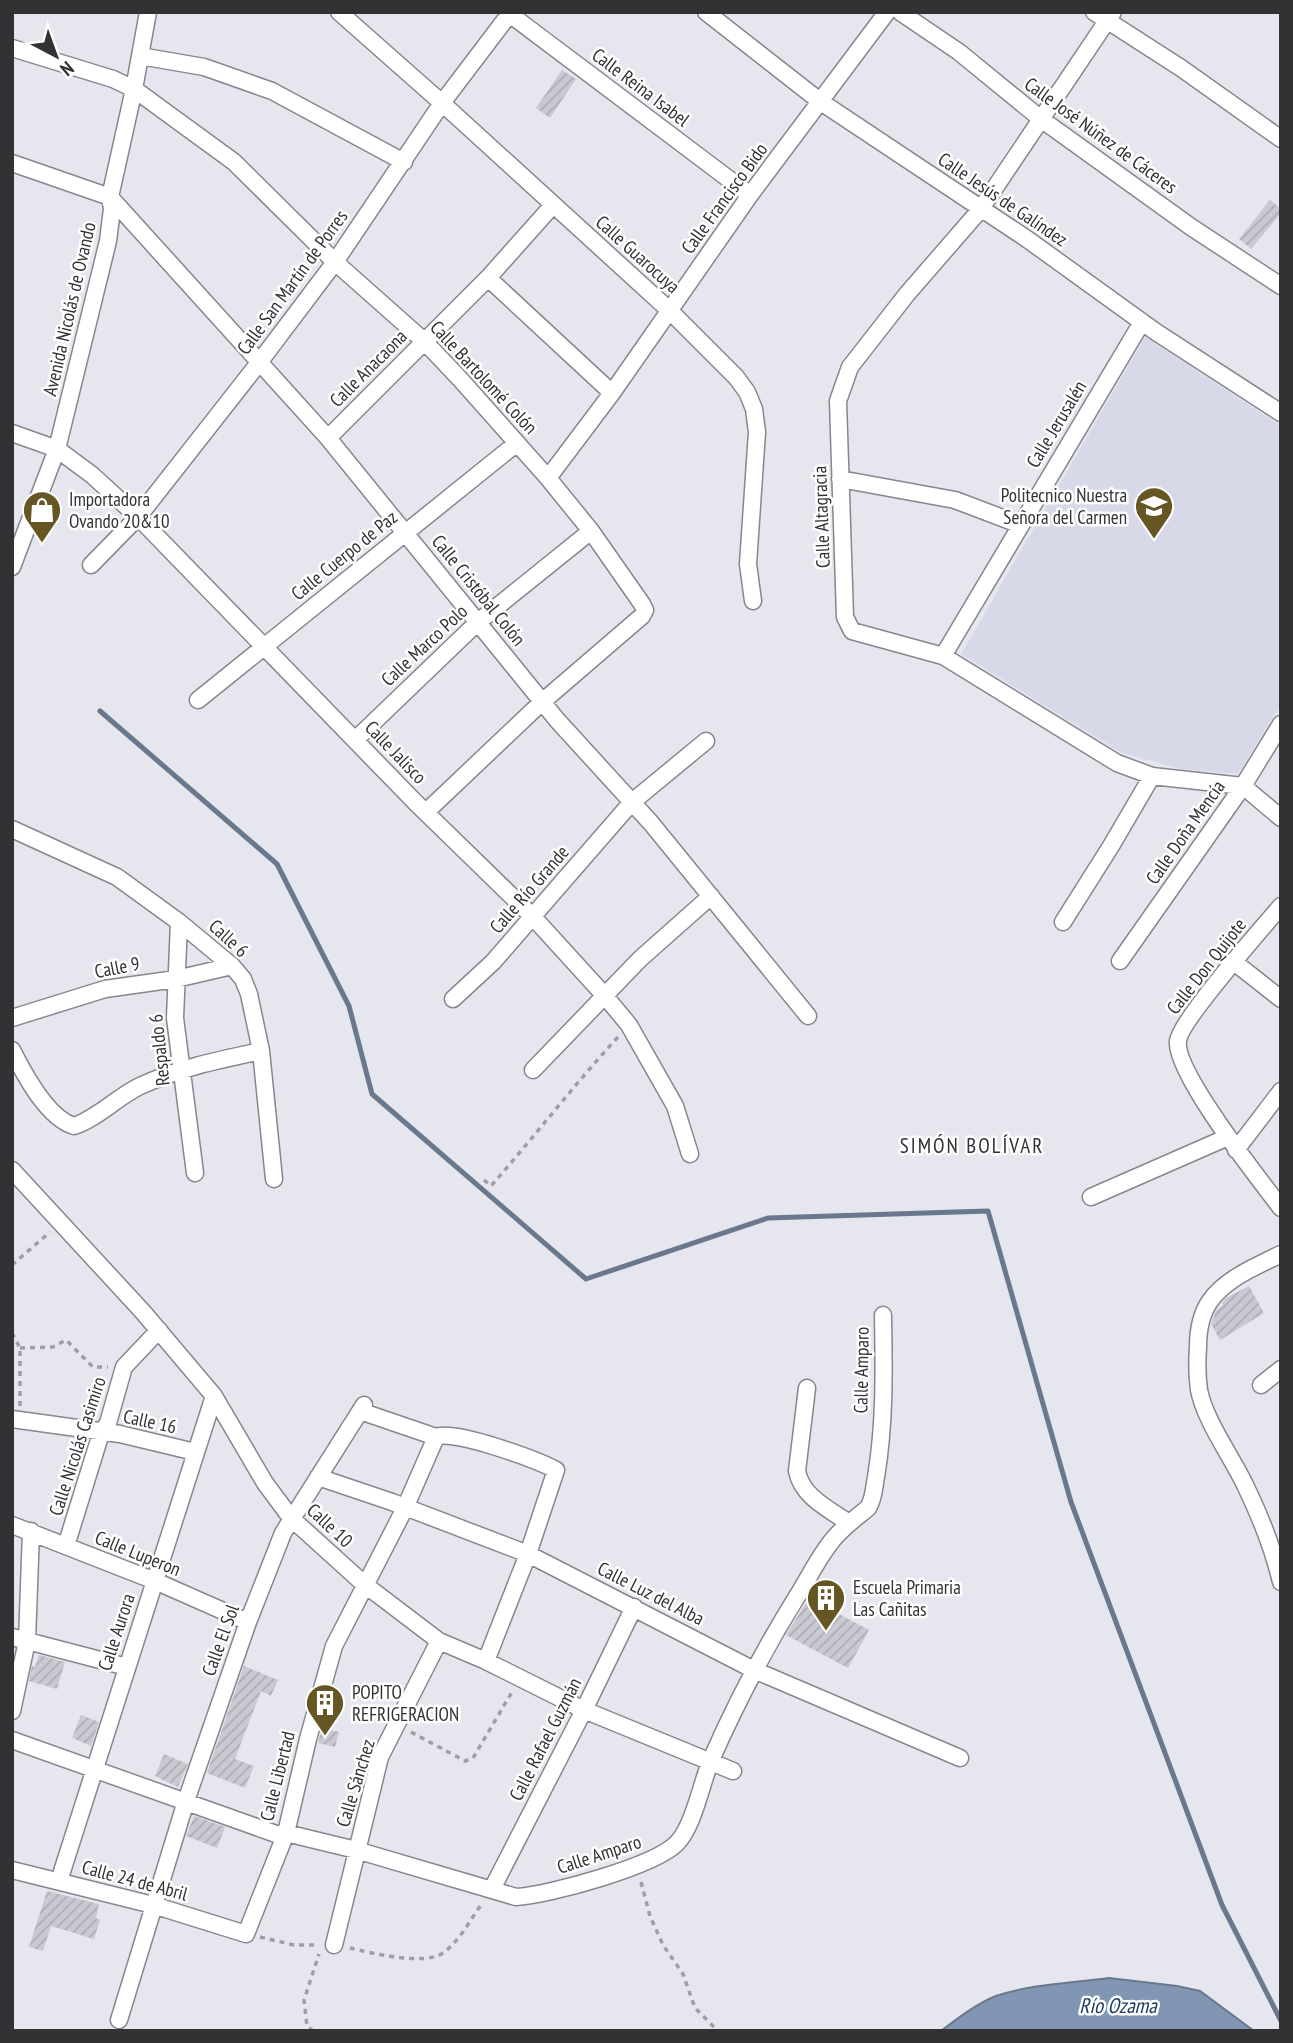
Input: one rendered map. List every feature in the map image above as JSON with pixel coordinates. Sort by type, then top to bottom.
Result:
[{"type":"street","name":"Avenida Nicolás de Ovando","points":[[12,567],[57,449],[108,241],[112,209],[110,197],[148,12]]},
{"type":"street","name":"Calle Guarocuya","points":[[339,12],[669,310],[736,376],[754,409],[757,432],[748,564],[753,601]]},
{"type":"street","name":"Calle Jesús de Galíndez","points":[[706,12],[821,102],[1027,239],[1142,322],[1281,413]]},
{"type":"street","name":"Calle Francisco Bido","points":[[548,478],[612,393],[750,195],[887,12]]},
{"type":"street","name":"Calle José Núñez de Cáceres","points":[[900,12],[958,52],[1041,119],[1191,227],[1281,286]]},
{"type":"street","name":"Calle San Martín de Porres","points":[[90,565],[138,517],[258,364],[335,262],[442,103],[509,13]]},
{"type":"street","name":"Calle Reina Isabel","points":[[509,13],[750,195]]},
{"type":"street","points":[[1105,15],[1281,139]]},
{"type":"street","name":"Calle Altagracia","points":[[1105,15],[1041,119],[980,210],[907,294],[850,367],[838,401],[845,617],[852,631],[943,656],[1117,763],[1152,776],[1243,786]]},
{"type":"street","name":"Calle Bartolomé Colón","points":[[12,48],[113,79],[134,89],[234,162],[335,262],[424,341],[548,478],[591,531],[645,610],[642,616],[542,702],[426,813]]},
{"type":"street","points":[[140,56],[204,67],[272,91],[404,162]]},
{"type":"street","points":[[12,163],[110,197]]},
{"type":"street","name":"Calle Cristóbal Colón","points":[[110,197],[328,439],[542,702],[632,802],[808,1016]]},
{"type":"street","name":"Calle Anacaona","points":[[328,439],[488,278],[552,205]]},
{"type":"street","points":[[488,278],[612,393]]},
{"type":"street","name":"Calle Jerusalén","points":[[943,656],[1142,322]]},
{"type":"street","name":"Calle Jalisco","points":[[12,433],[57,449],[92,475],[138,517],[426,813],[533,917],[629,1025],[676,1106],[690,1154]]},
{"type":"street","name":"Calle Cuerpo de Paz","points":[[198,701],[517,443]]},
{"type":"street","points":[[840,479],[955,500],[1021,525]]},
{"type":"street","name":"Calle Marco Polo","points":[[355,740],[478,622],[591,531]]},
{"type":"street","name":"Calle Doña Mencía","points":[[1120,961],[1243,786],[1281,724]]},
{"type":"street","name":"Calle Río Grande","points":[[453,999],[493,962],[632,802],[706,741]]},
{"type":"street","points":[[1063,922],[1152,776]]},
{"type":"street","points":[[1243,786],[1281,818]]},
{"type":"street","name":"Calle 6","points":[[12,829],[117,877],[179,922],[232,966],[243,979],[249,994],[261,1051],[274,1179]]},
{"type":"street","points":[[533,1070],[640,959],[711,896]]},
{"type":"street","name":"Calle Don Quijote","points":[[1232,1143],[1194,1085],[1177,1045],[1179,1034],[1281,906]]},
{"type":"street","name":"Respaldo 6","points":[[179,922],[175,1018],[195,1173]]},
{"type":"street","points":[[1234,962],[1281,999]]},
{"type":"street","name":"Calle 9","points":[[12,1018],[104,989],[176,979],[232,966]]},
{"type":"street","points":[[12,1051],[26,1077],[58,1118],[74,1126],[84,1123],[119,1097],[182,1069],[261,1051]]},
{"type":"street","points":[[1091,1196],[1232,1143],[1281,1091]]},
{"type":"street","points":[[1232,1143],[1281,1208]]},
{"type":"street","name":"Calle 10","points":[[12,1170],[63,1222],[214,1396],[265,1483],[291,1518],[364,1584],[439,1641],[486,1661],[584,1710],[733,1771]]},
{"type":"street","points":[[1281,1254],[1237,1277],[1211,1300],[1203,1314],[1198,1335],[1199,1391],[1262,1520],[1273,1548],[1281,1582]]},
{"type":"street","name":"Calle Amparo","points":[[12,1740],[276,1834],[286,1833],[356,1850],[516,1897],[534,1896],[637,1866],[665,1853],[678,1842],[687,1826],[711,1761],[754,1670],[834,1538],[872,1502],[884,1394],[883,1315]]},
{"type":"street","name":"Calle Nicolás Casimiro","points":[[66,1546],[124,1367],[159,1330]]},
{"type":"street","points":[[1261,1385],[1281,1369]]},
{"type":"street","points":[[807,1388],[797,1471],[799,1483],[806,1492],[849,1523]]},
{"type":"street","name":"Calle Aurora","points":[[59,1881],[214,1396]]},
{"type":"street","name":"Calle El Sol","points":[[120,2021],[186,1801],[248,1622],[283,1532],[362,1408],[436,1437]]},
{"type":"street","name":"Calle 16","points":[[16,1420],[120,1434],[195,1452]]},
{"type":"street","points":[[436,1437],[441,1435],[475,1441],[502,1449],[556,1472],[528,1554],[486,1661]]},
{"type":"street","name":"Calle Libertad","points":[[246,1934],[286,1833],[334,1646],[405,1508],[436,1437]]},
{"type":"street","name":"Calle Luz del Alba","points":[[318,1477],[528,1554],[754,1670],[960,1758]]},
{"type":"street","name":"Calle Luperon","points":[[12,1525],[155,1581],[248,1622]]},
{"type":"street","name":"Calle Nicolás Casimiro","points":[[12,1711],[31,1531]]},
{"type":"street","name":"Calle Rafael Guzmán","points":[[492,1889],[634,1607]]},
{"type":"street","points":[[20,1639],[127,1667]]},
{"type":"street","name":"Calle Sánchez","points":[[334,1945],[380,1757],[439,1641]]},
{"type":"street","name":"Calle 24 de Abril","points":[[12,1870],[153,1905],[246,1934]]},
{"type":"path","points":[[484,1180],[491,1186],[529,1143],[571,1088],[629,1025]]},
{"type":"path","points":[[12,1265],[36,1242],[63,1222]]},
{"type":"path","points":[[12,1333],[19,1346],[16,1420]]},
{"type":"path","points":[[12,1345],[53,1347],[66,1340],[93,1367],[124,1367]]},
{"type":"path","points":[[396,1725],[465,1761],[473,1758],[520,1678]]},
{"type":"path","points":[[637,1866],[650,1916],[663,1945],[683,1974],[695,2008],[718,2031]]},
{"type":"path","points":[[334,1945],[380,1955],[419,1958],[442,1955],[456,1941],[492,1889]]},
{"type":"path","points":[[246,1934],[293,1945],[322,1945],[304,2000],[307,2026],[313,2031]]},
{"type":"shaded area","name":"Politecnico Nuestra Señora del Carmen","points":[[1145,337],[1281,426],[1281,704],[1238,774],[1182,769],[1122,753],[961,654]]},
{"type":"water","name":"Río Ozama","points":[[1109,1978],[1200,1991],[1254,2031],[941,2031],[974,2007],[996,1996],[1038,1986]]},
{"type":"building","points":[[562,70],[576,79],[550,118],[536,108]]},
{"type":"building","points":[[1270,200],[1281,209],[1281,213],[1251,249],[1239,239]]},
{"type":"building","points":[[1249,1286],[1264,1313],[1220,1340],[1211,1324],[1216,1311],[1226,1298]]},
{"type":"building","name":"Escuela Primaria Las Cañitas","points":[[809,1598],[869,1630],[848,1668],[786,1635]]},
{"type":"building","points":[[39,1655],[65,1662],[57,1689],[29,1681],[32,1666],[35,1667]]},
{"type":"building","points":[[244,1666],[278,1680],[271,1696],[261,1691],[235,1759],[254,1766],[245,1788],[207,1773]]},
{"type":"building","points":[[81,1715],[99,1722],[91,1746],[72,1738]]},
{"type":"building","name":"POPITO REFRIGERACION","points":[[322,1728],[339,1732],[335,1747],[318,1743]]},
{"type":"building","points":[[164,1754],[188,1764],[178,1787],[155,1776]]},
{"type":"building","points":[[194,1816],[225,1827],[217,1848],[186,1836]]},
{"type":"building","points":[[47,1891],[99,1904],[96,1918],[100,1920],[94,1939],[51,1926],[43,1951],[29,1947]]},
{"type":"waterway","points":[[100,711],[277,864],[349,1006],[372,1094],[586,1279],[768,1218],[988,1211],[1071,1502],[1222,1905],[1281,2021]]},
{"type":"place","name":"Politecnico Nuestra Señora del Carmen","points":[[1154,540]]},
{"type":"place","name":"Importadora Ovando 20&10","points":[[42,544]]},
{"type":"place","name":"Escuela Primaria Las Cañitas","points":[[826,1632]]},
{"type":"place","name":"POPITO REFRIGERACION","points":[[325,1737]]},
{"type":"district","name":"SIMÓN BOLÍVAR","points":[[972,1145]]}]
